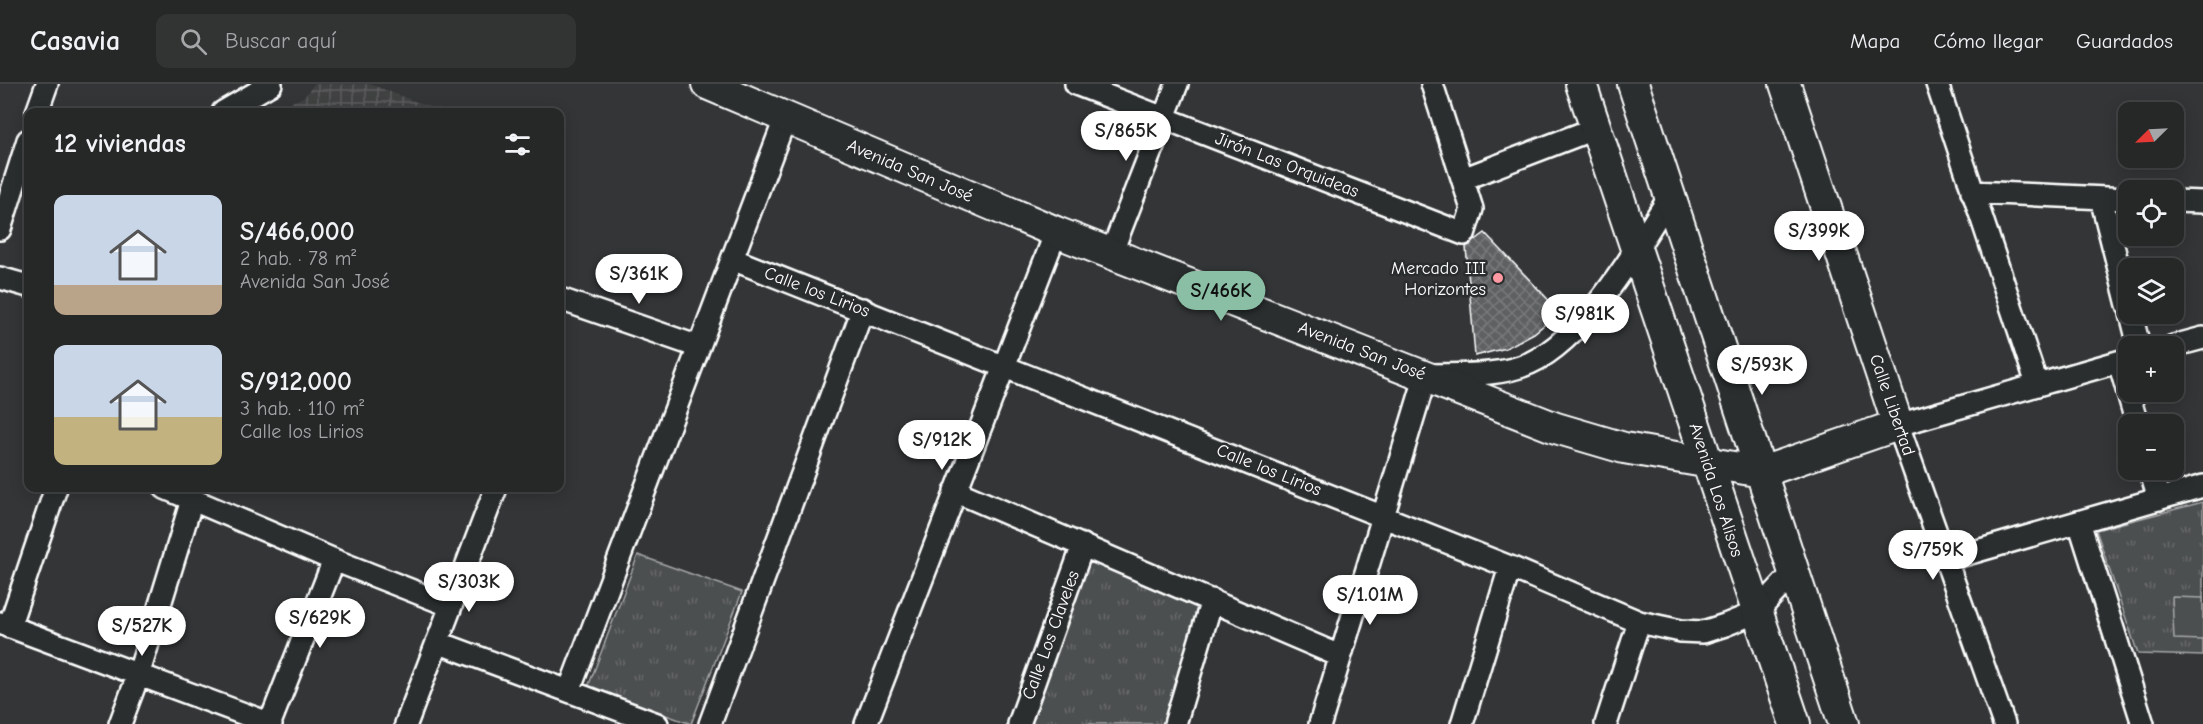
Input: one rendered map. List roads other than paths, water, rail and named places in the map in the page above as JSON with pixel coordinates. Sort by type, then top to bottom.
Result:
[{"type":"street","points":[[38,108],[47,84]]},
{"type":"street","points":[[230,108],[271,84]]},
{"type":"street","name":"Avenida San José","points":[[707,84],[1056,232],[1426,375],[1556,428],[1624,448],[1762,472]]},
{"type":"street","name":"Jirón Las Orquideas","points":[[1076,84],[1464,234],[1472,209],[1463,179]]},
{"type":"street","points":[[1111,254],[1177,84]]},
{"type":"street","points":[[1432,84],[1463,179],[1596,128]]},
{"type":"street","name":"Avenida Los Alisos","points":[[1581,84],[1795,724]]},
{"type":"street","points":[[1633,84],[1844,724]]},
{"type":"street","name":"Calle Libertad","points":[[1785,84],[1898,425],[2004,724]]},
{"type":"street","points":[[1937,84],[2037,384]]},
{"type":"street","points":[[569,691],[785,119]]},
{"type":"street","points":[[0,229],[24,153]]},
{"type":"street","points":[[1972,192],[2118,199]]},
{"type":"street","points":[[1320,724],[1426,375],[1488,374],[1530,363],[1563,341],[1623,271],[1670,196]]},
{"type":"street","points":[[2101,198],[2118,265]]},
{"type":"street","points":[[2184,201],[2203,202]]},
{"type":"street","points":[[866,724],[1056,232]]},
{"type":"street","name":"Calle los Lirios","points":[[732,259],[1004,364],[1510,567],[1639,622],[1681,631],[1703,632],[1756,612],[1794,572]]},
{"type":"street","points":[[0,278],[24,285]]},
{"type":"street","points":[[564,307],[699,347]]},
{"type":"street","points":[[710,724],[863,309]]},
{"type":"street","points":[[2184,343],[2203,338]]},
{"type":"street","points":[[1762,472],[1898,425],[2118,363]]},
{"type":"street","points":[[2153,480],[2159,499]]},
{"type":"street","points":[[1946,560],[2203,486]]},
{"type":"street","points":[[955,491],[1340,656]]},
{"type":"street","points":[[54,492],[4,625],[270,724],[334,560]]},
{"type":"street","points":[[174,492],[334,560],[451,606]]},
{"type":"street","points":[[406,724],[451,606],[490,492]]},
{"type":"street","points":[[120,724],[138,676],[192,500]]},
{"type":"street","points":[[2079,522],[2143,724]]},
{"type":"street","name":"Calle Los Claveles","points":[[1019,724],[1083,545]]},
{"type":"street","points":[[1462,724],[1510,567]]},
{"type":"street","points":[[1175,724],[1212,600]]},
{"type":"street","points":[[1606,724],[1639,622]]},
{"type":"street","points":[[437,642],[657,724]]},
{"type":"place","name":"Mercado III Horizontes","points":[[1498,278]]}]
